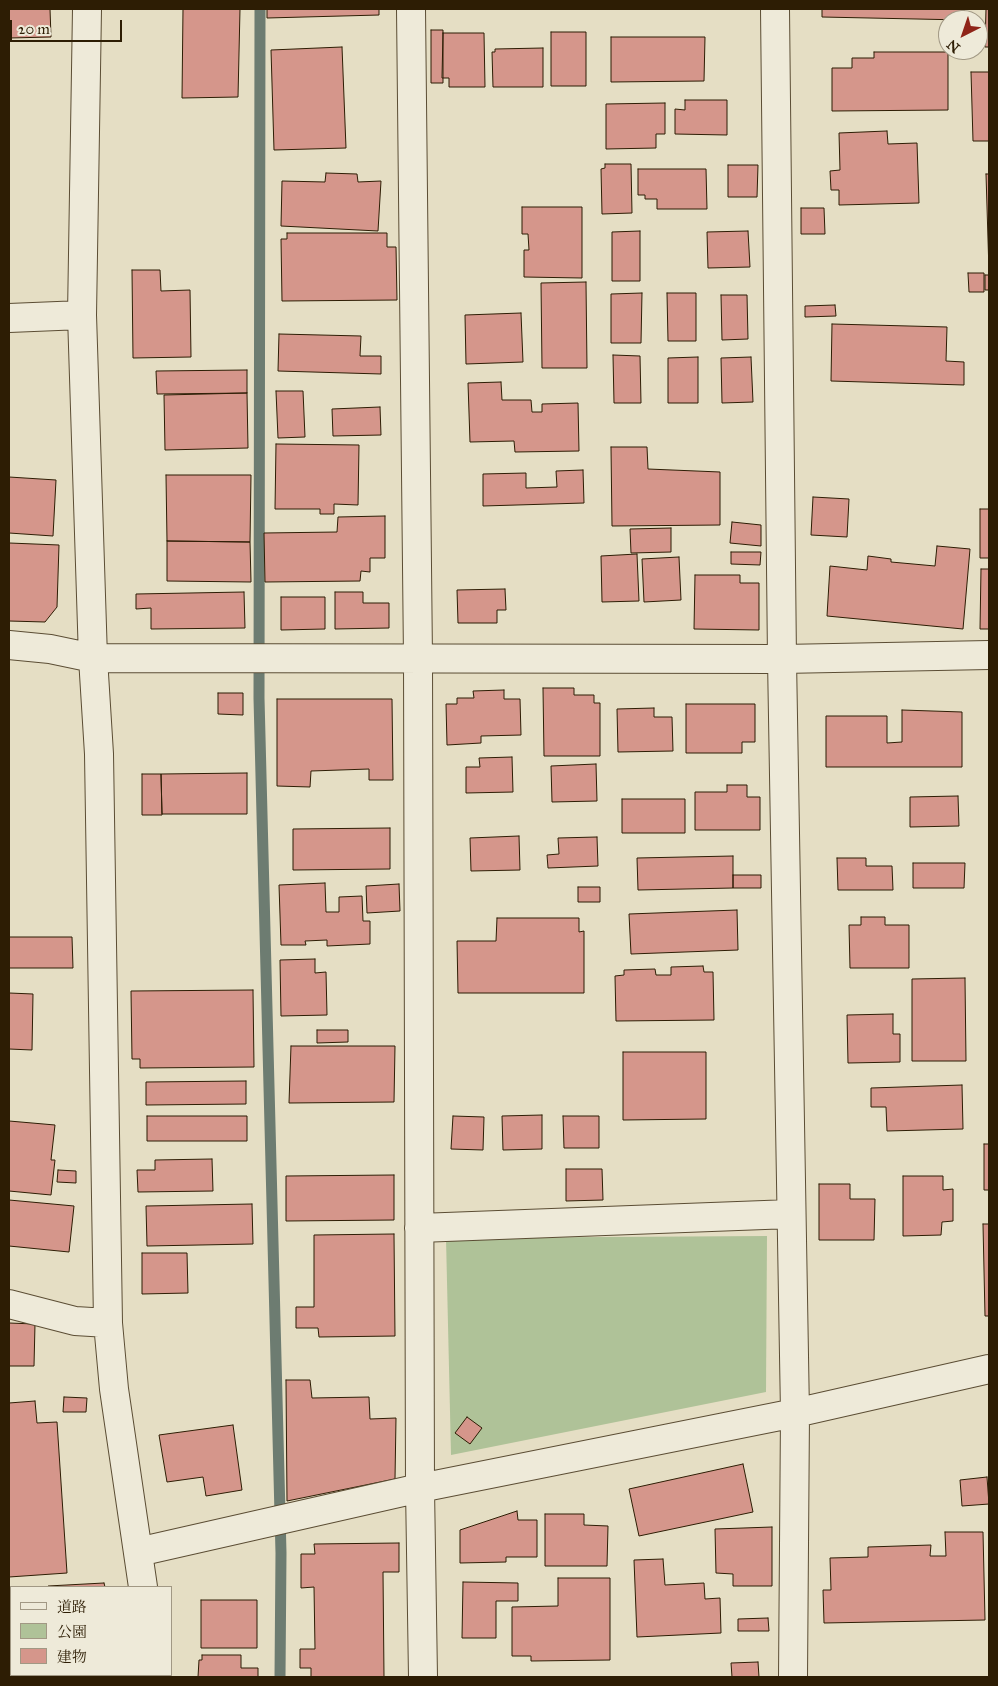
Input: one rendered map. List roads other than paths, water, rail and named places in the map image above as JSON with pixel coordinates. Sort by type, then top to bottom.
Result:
[{"type":"street","points":[[87,9],[82,315],[92,658],[99,754],[108,1323],[114,1389],[143,1586]]},
{"type":"street","points":[[411,9],[418,658],[422,1677]]},
{"type":"street","points":[[775,9],[782,659],[795,1413],[793,1677]]},
{"type":"street","points":[[9,318],[82,315]]},
{"type":"street","points":[[9,646],[50,649],[92,658],[782,659],[989,654]]},
{"type":"street","points":[[419,1228],[791,1214]]},
{"type":"street","points":[[9,1304],[75,1322],[108,1323]]},
{"type":"street","points":[[138,1552],[420,1488],[795,1413],[989,1368]]},
{"type":"waterway","points":[[260,9],[259,698],[281,1553],[280,1677]]}]
